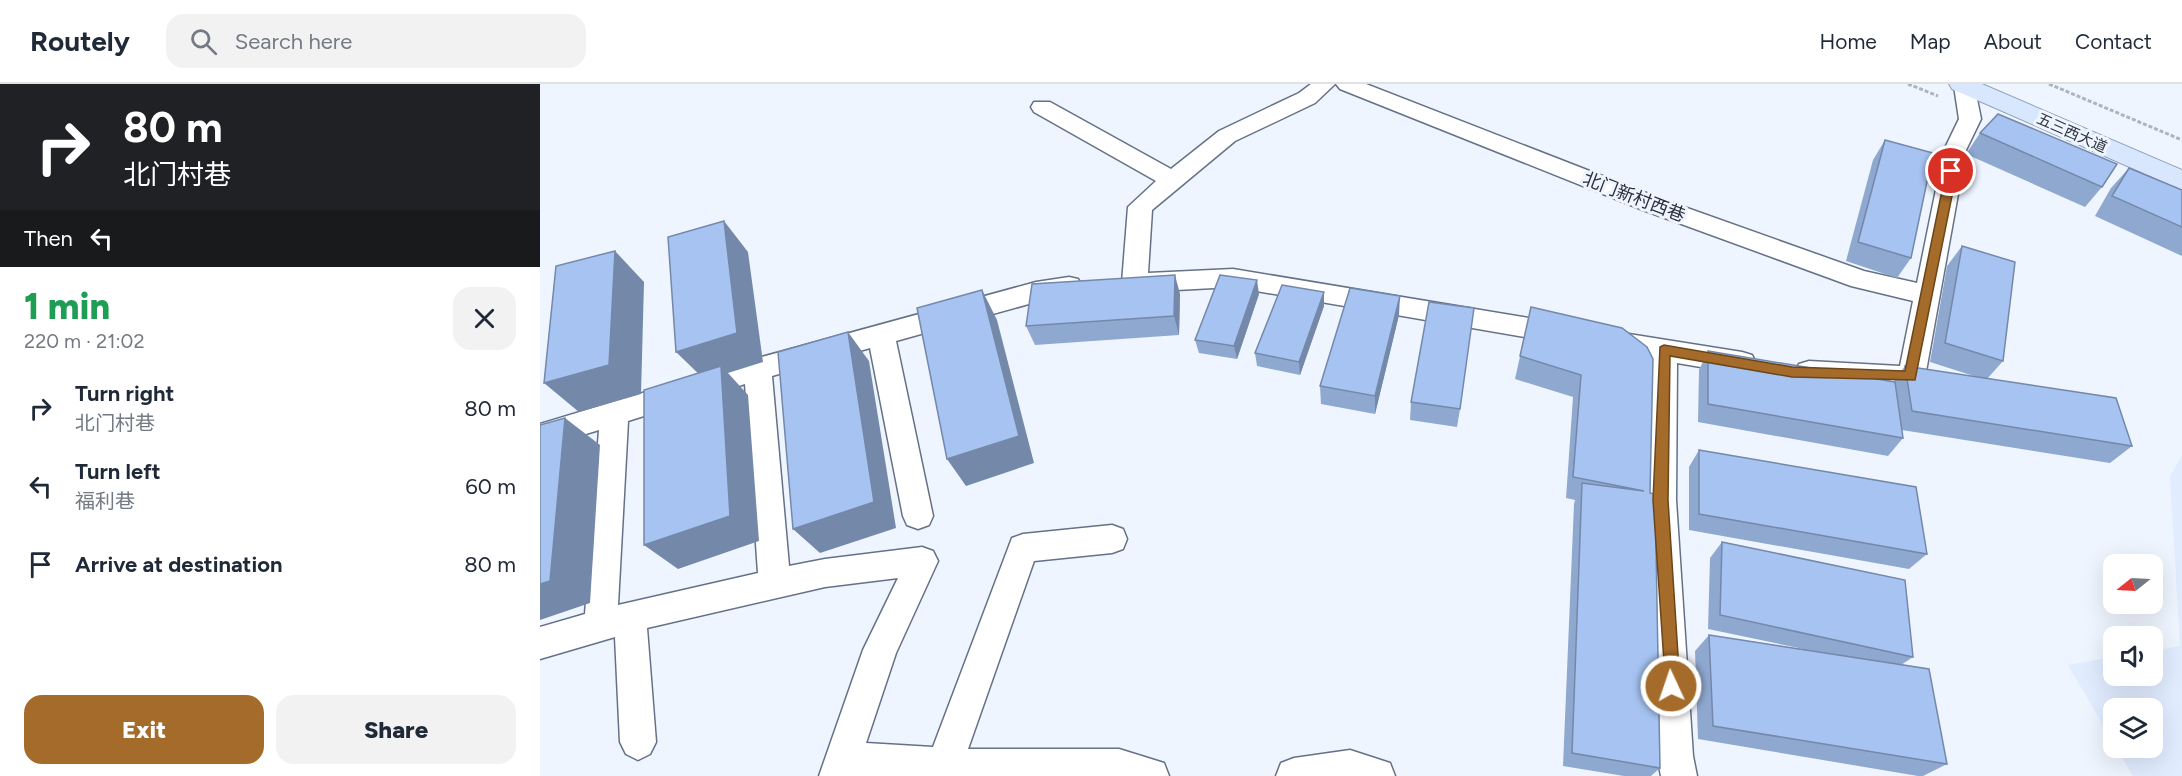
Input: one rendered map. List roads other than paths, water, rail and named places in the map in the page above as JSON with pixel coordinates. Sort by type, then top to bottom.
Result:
[{"type":"main road","name":"五三西大道","points":[[2005,84],[2182,158]]},
{"type":"main road","name":"五三西大道","points":[[1963,85],[2182,181]]},
{"type":"street","points":[[1113,284],[1140,207],[1227,136],[1307,98],[1324,84]]},
{"type":"street","name":"北门新村西巷","points":[[1347,84],[1662,208],[1860,279],[1927,295]]},
{"type":"street","points":[[540,436],[758,369],[1058,286],[1233,278],[1775,369],[1911,376],[1955,150],[1970,119],[1963,85]]},
{"type":"street","points":[[1042,107],[1172,180]]},
{"type":"street","points":[[881,335],[918,516]]},
{"type":"street","points":[[1664,350],[1661,500],[1675,756],[1679,776]]},
{"type":"street","points":[[758,369],[775,585]]},
{"type":"street","points":[[614,413],[615,621],[638,742]]},
{"type":"street","points":[[942,770],[1023,548],[1112,539]]},
{"type":"street","points":[[540,643],[615,621],[825,573],[922,561],[880,650],[841,767],[1041,771],[1119,767],[1151,776]]},
{"type":"street","points":[[1294,776],[1350,768],[1377,776]]}]
